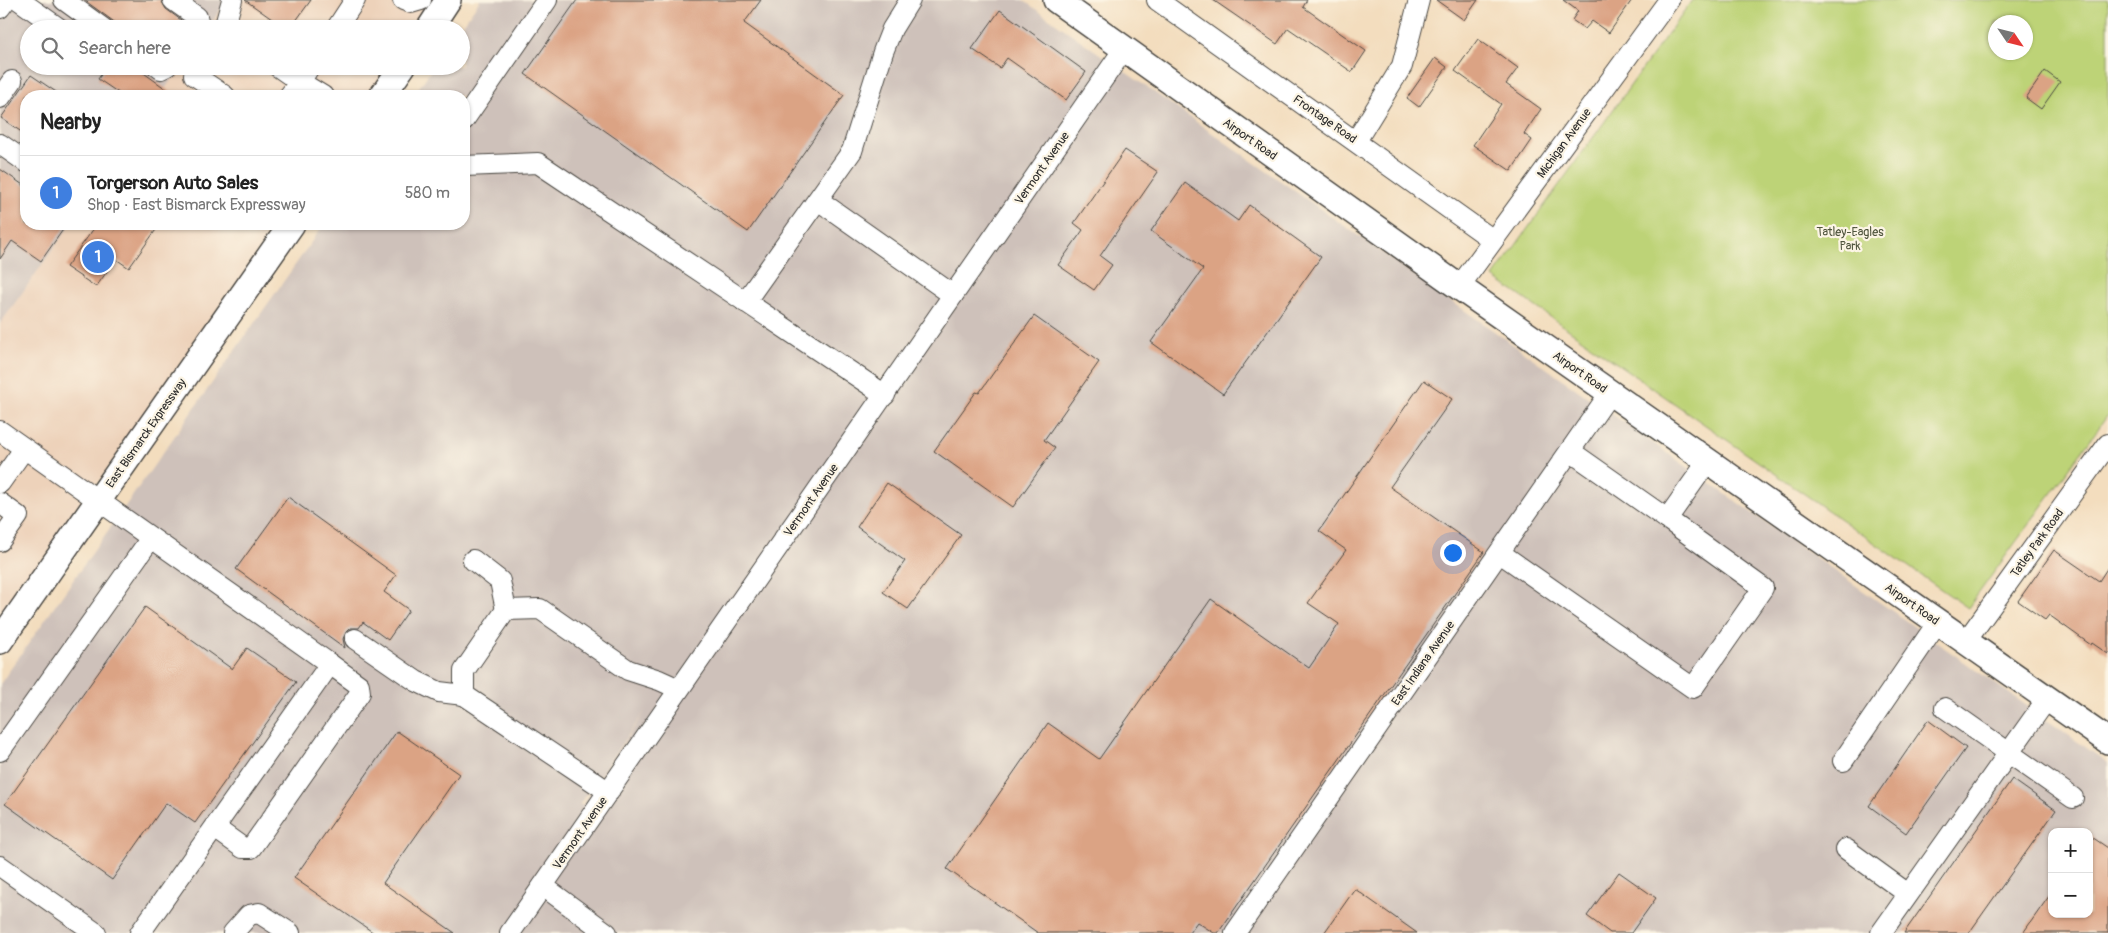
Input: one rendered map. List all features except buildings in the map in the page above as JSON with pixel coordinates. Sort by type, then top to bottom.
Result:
[{"type":"main road","points":[[435,20],[448,0]]},
{"type":"main road","name":"Airport Road","points":[[1056,0],[1459,287],[2108,741]]},
{"type":"main road","points":[[386,90],[396,75]]},
{"type":"main road","name":"East Bismarck Expressway","points":[[0,642],[288,230]]},
{"type":"street","points":[[0,8],[6,0]]},
{"type":"street","points":[[19,0],[47,20]]},
{"type":"street","points":[[64,0],[92,20]]},
{"type":"street","points":[[173,0],[197,17],[198,20]]},
{"type":"street","points":[[226,20],[232,0]]},
{"type":"street","points":[[342,20],[355,0]]},
{"type":"street","points":[[403,0],[411,3],[421,0]]},
{"type":"street","points":[[470,111],[547,0]]},
{"type":"street","points":[[745,302],[852,151],[892,28],[910,0]]},
{"type":"street","name":"Frontage Road","points":[[1157,0],[1493,240]]},
{"type":"street","points":[[1356,141],[1402,66],[1419,0]]},
{"type":"street","name":"Michigan Avenue","points":[[1459,287],[1669,0]]},
{"type":"street","name":"Vermont Avenue","points":[[510,933],[1124,49]]},
{"type":"street","points":[[194,75],[215,90]]},
{"type":"street","points":[[0,98],[12,81]]},
{"type":"street","points":[[300,81],[314,90]]},
{"type":"street","points":[[0,144],[20,158]]},
{"type":"street","points":[[470,166],[538,164],[885,395]]},
{"type":"street","points":[[818,200],[953,295]]},
{"type":"street","name":"East Indiana Avenue","points":[[1235,933],[1610,393]]},
{"type":"street","points":[[0,432],[359,685],[360,693],[251,848],[243,848],[215,828]]},
{"type":"street","name":"Tatley Park Road","points":[[1966,641],[2108,444]]},
{"type":"street","points":[[0,483],[24,449]]},
{"type":"street","points":[[1500,553],[1693,688],[1763,588],[1570,452]]},
{"type":"street","points":[[1667,519],[1708,462]]},
{"type":"street","points":[[0,503],[18,516],[0,542]]},
{"type":"street","points":[[0,751],[152,538]]},
{"type":"street","points":[[464,694],[464,671],[506,610],[500,581],[473,560]]},
{"type":"street","points":[[506,610],[540,609],[628,670],[680,689]]},
{"type":"street","points":[[1843,761],[1938,622]]},
{"type":"street","points":[[355,640],[416,681],[439,692],[464,694],[609,792]]},
{"type":"street","points":[[140,933],[330,664]]},
{"type":"street","points":[[1881,933],[2047,699]]},
{"type":"street","points":[[1945,708],[2073,798]]},
{"type":"street","points":[[1846,849],[1908,894]]},
{"type":"street","points":[[0,866],[96,933]]},
{"type":"street","points":[[543,886],[607,933]]},
{"type":"street","points":[[233,933],[250,915],[259,913],[290,933]]},
{"type":"shaded area","points":[[0,0],[227,0],[213,20],[20,20],[20,75],[175,75],[164,90],[20,90],[20,230],[67,230],[0,324]]},
{"type":"shaded area","points":[[227,0],[436,0],[422,20],[213,20]]},
{"type":"shaded area","points":[[480,0],[1023,0],[2108,763],[2108,933],[0,933],[0,684],[320,230],[470,230],[470,90],[417,90],[428,75],[470,75],[470,20],[466,20]],"holes":[[[647,708],[582,805],[580,804]]]},
{"type":"shaded area","points":[[175,75],[384,75],[373,90],[164,90]]},
{"type":"shaded area","points":[[67,230],[275,230],[0,622],[0,324]]},
{"type":"green space","name":"Tatley-Eagles Park","points":[[1692,0],[2108,0],[2108,415],[1968,608],[1493,277]]},
{"type":"place","name":"Torgerson Auto Sales","points":[[98,257]]}]
